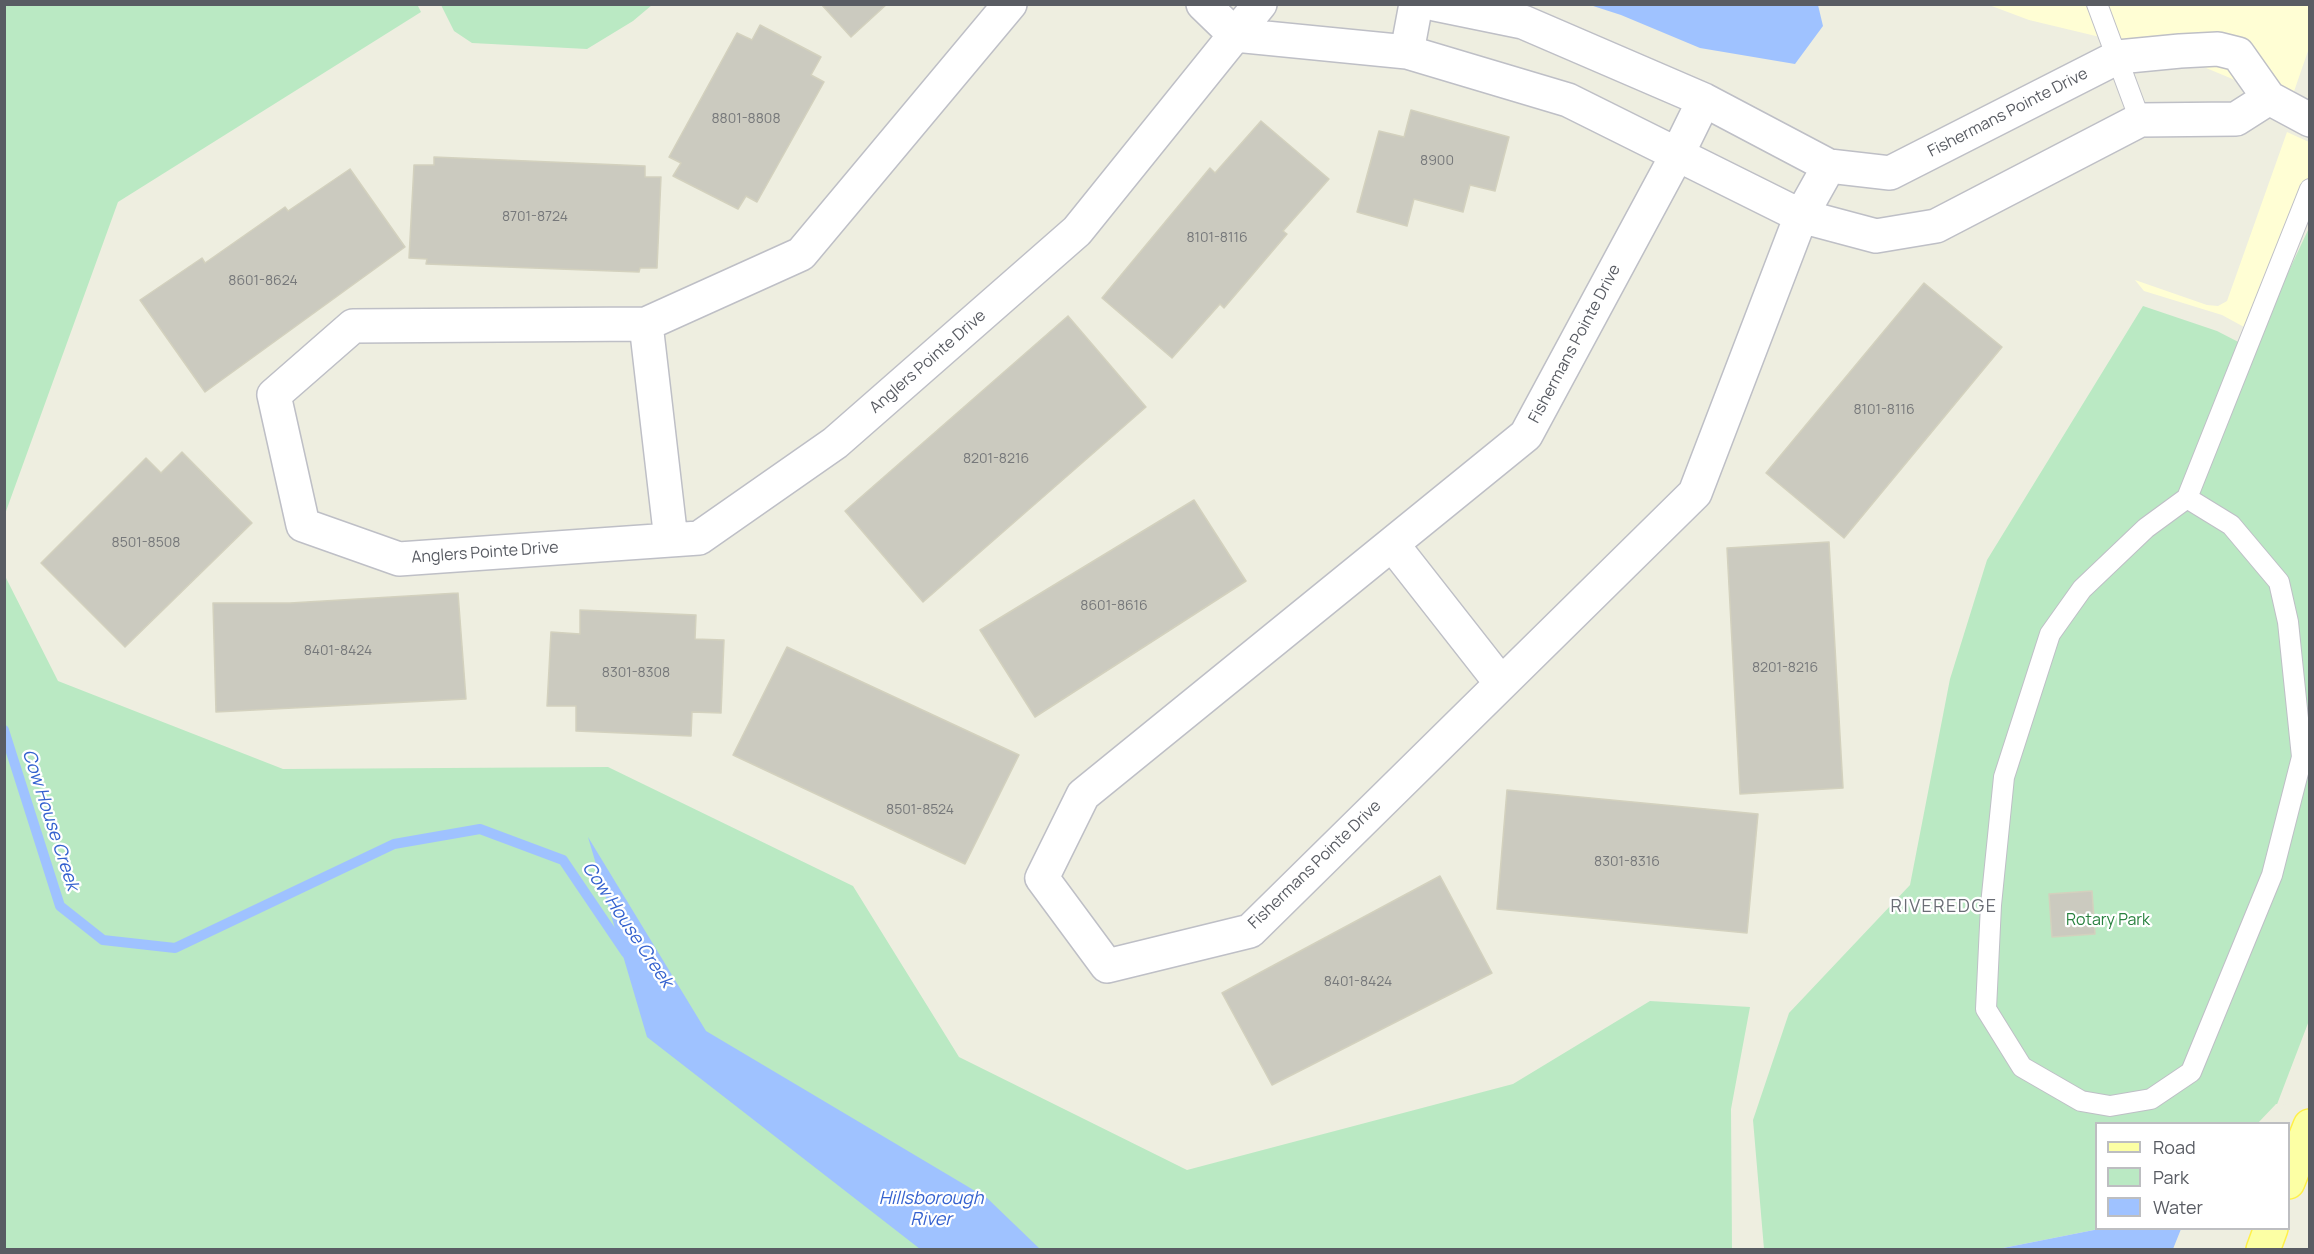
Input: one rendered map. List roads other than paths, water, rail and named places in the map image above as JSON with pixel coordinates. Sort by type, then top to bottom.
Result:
[{"type":"main road","points":[[2290,1179],[2310,1126]]},
{"type":"main road","points":[[2263,1250],[2270,1230]]},
{"type":"street","name":"Anglers Pointe Drive","points":[[1010,4],[801,254],[646,324],[353,326],[274,395],[303,525],[399,559],[699,538],[835,443],[1077,231],[1260,4]]},
{"type":"street","points":[[1203,4],[1235,35],[1407,52],[1568,100],[1801,216],[1876,236],[1936,226],[2140,120],[2236,119],[2269,98]]},
{"type":"street","points":[[1407,52],[1416,4]]},
{"type":"street","name":"Fishermans Pointe Drive","points":[[1435,4],[1523,22],[1704,100],[1829,166],[1890,173],[2118,57],[2218,49],[2238,54],[2269,98],[2310,120]]},
{"type":"street","name":"Fishermans Pointe Drive","points":[[1704,100],[1678,153],[1526,435],[1083,795],[1042,878],[1107,966],[1250,931],[1695,493],[1801,216],[1829,166]]},
{"type":"street","points":[[646,324],[671,540]]},
{"type":"street","points":[[1392,544],[1501,683]]},
{"type":"lane","points":[[2097,4],[2140,120]]},
{"type":"lane","points":[[2187,498],[2231,525],[2279,582],[2288,622],[2302,757],[2272,874],[2191,1072],[2151,1099],[2110,1114],[2081,1101],[2022,1067],[1986,1009],[1991,905],[2004,777],[2050,634],[2082,589],[2146,528],[2187,498],[2310,189]]},
{"type":"water","points":[[1590,5],[1818,5],[1823,26],[1795,64],[1700,48],[1621,15]]},
{"type":"water","name":"Hillsborough River","points":[[588,837],[706,1031],[987,1198],[1040,1249],[920,1249],[647,1037]]},
{"type":"water","points":[[2309,1108],[2309,1249],[1993,1250],[2095,1230],[2290,1230],[2290,1122]]},
{"type":"waterway","name":"Cow House Creek","points":[[4,730],[60,906],[103,940],[175,948],[394,844],[480,829],[563,860],[626,953]]},
{"type":"district","name":"RIVEREDGE","points":[[1944,907]]},
{"type":"park label","name":"Rotary Park","points":[[2108,921]]}]
